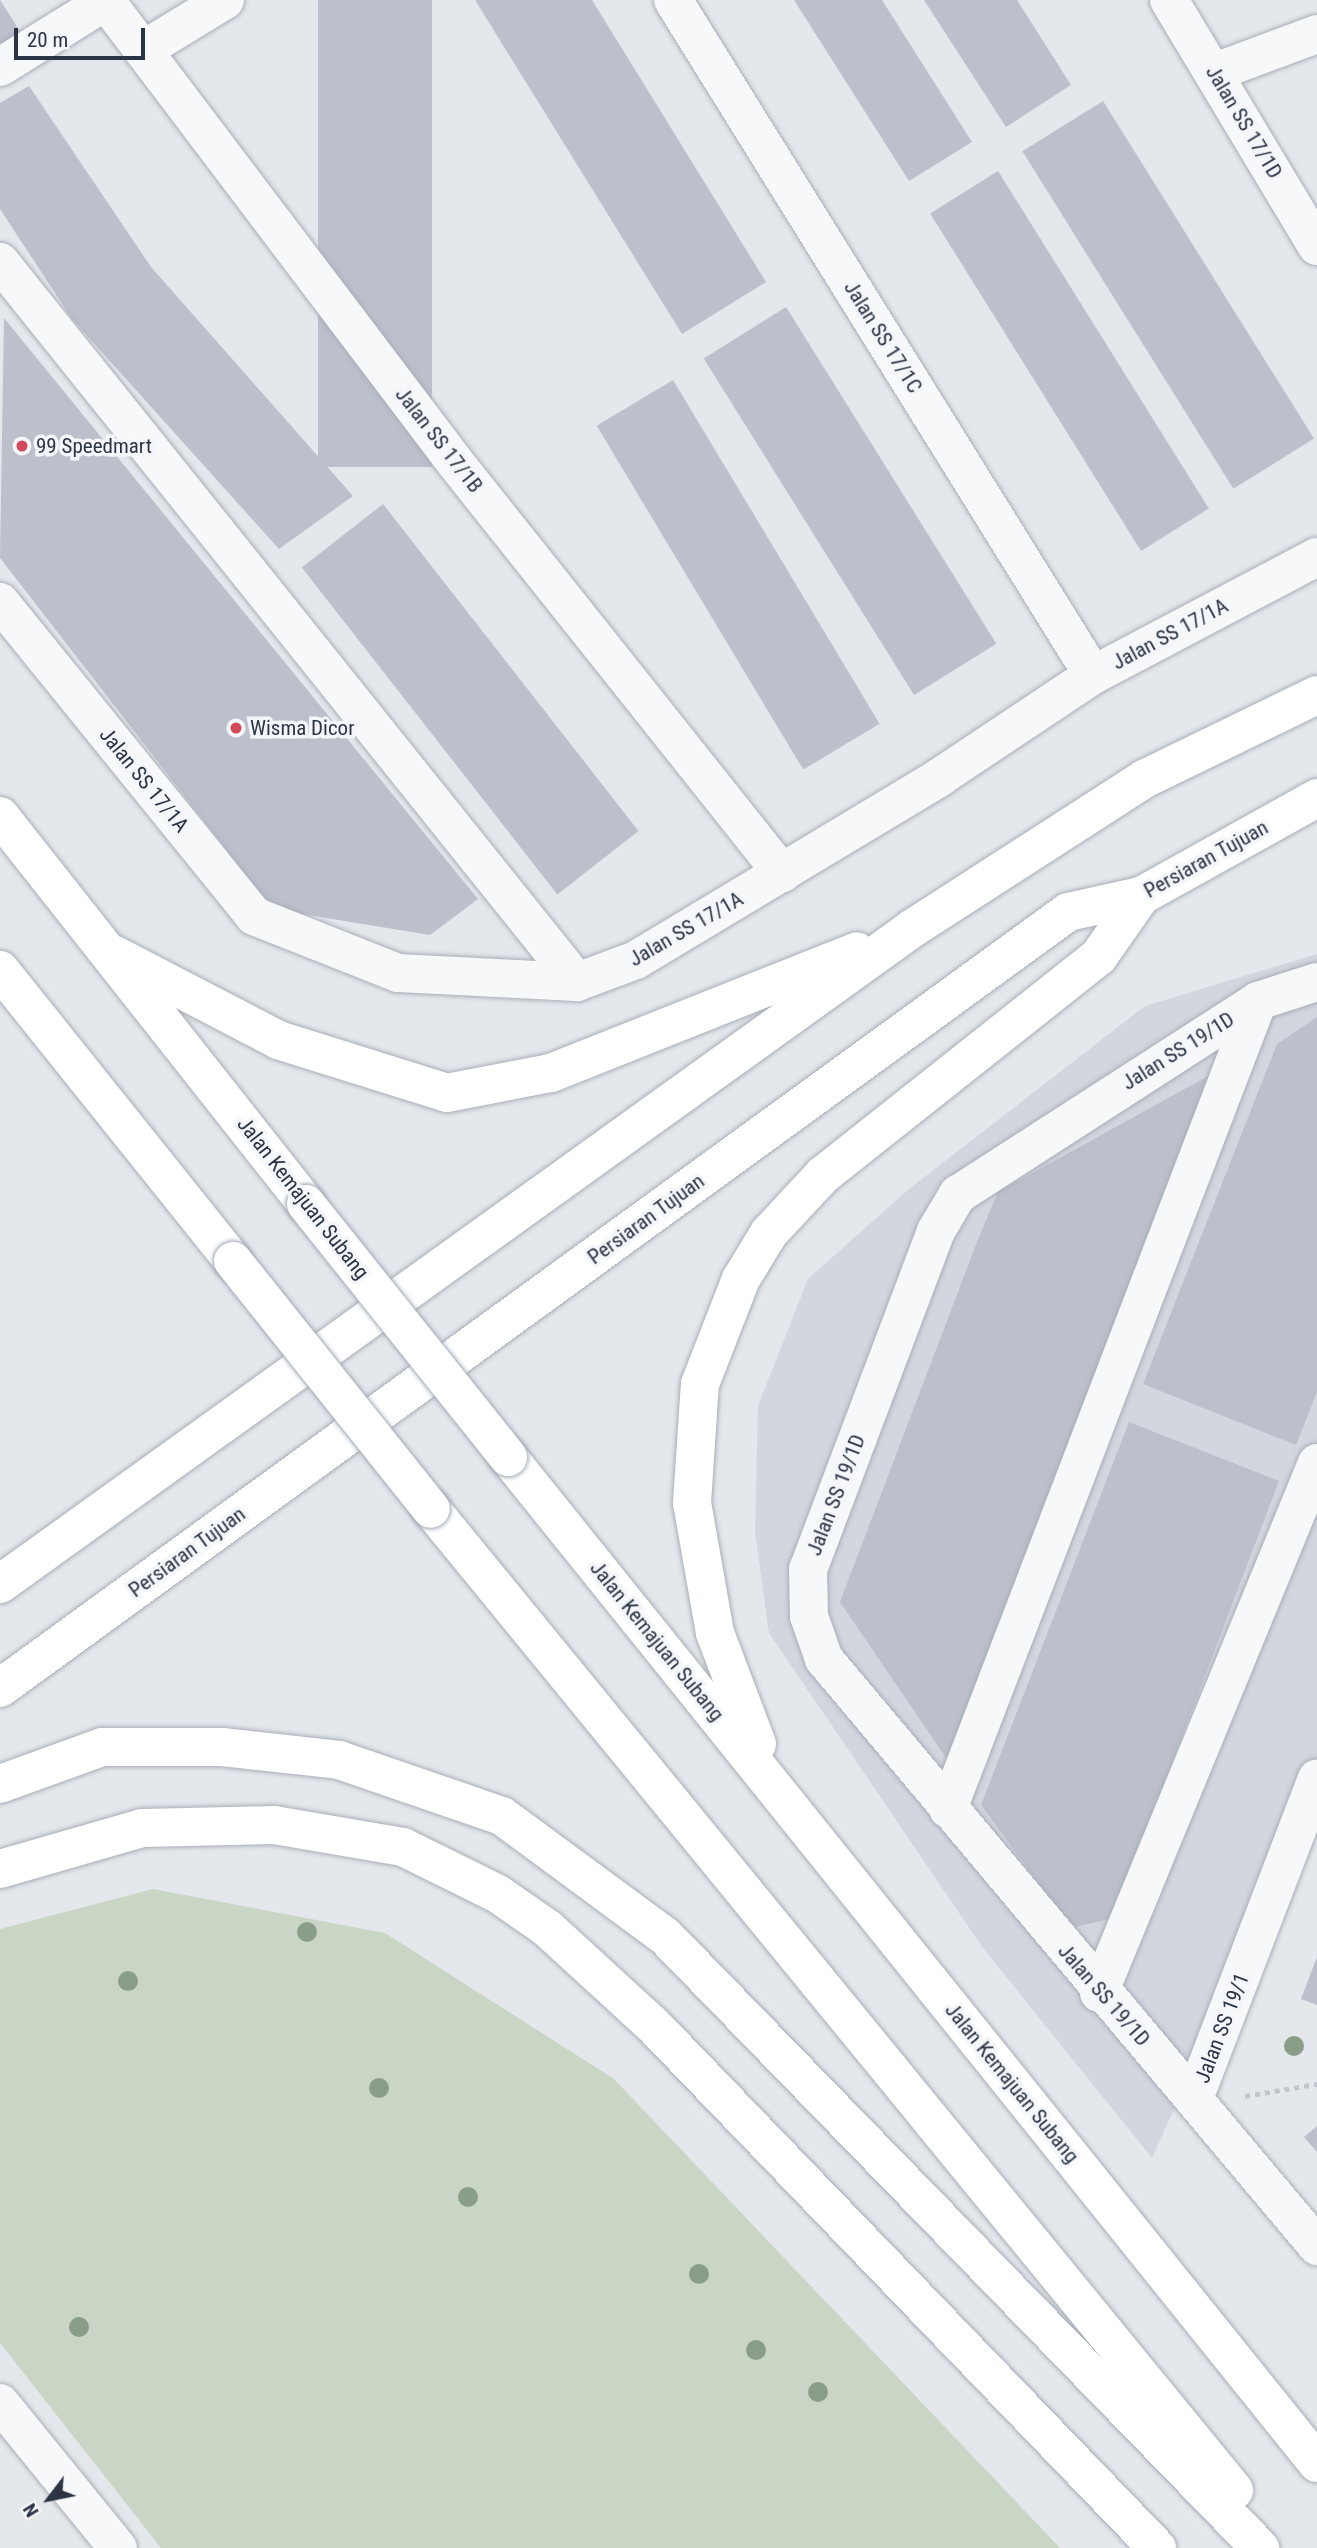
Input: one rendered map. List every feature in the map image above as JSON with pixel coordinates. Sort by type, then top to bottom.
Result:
[{"type":"main road","points":[[0,1584],[913,928],[1144,779],[1317,695]]},
{"type":"main road","name":"Persiaran Tujuan","points":[[0,1688],[1068,912],[1141,896],[1317,798]]},
{"type":"main road","name":"Jalan Kemajuan Subang","points":[[0,817],[115,955],[306,1204],[1317,2463]]},
{"type":"main road","points":[[780,1792],[715,1633],[692,1503],[700,1384],[741,1279],[769,1233],[822,1175],[1099,956],[1141,896]]},
{"type":"main road","points":[[115,955],[278,1040],[447,1093],[551,1073],[913,928]]},
{"type":"main road","points":[[0,970],[431,1509],[1282,2548]]},
{"type":"main road","points":[[0,1784],[102,1747],[222,1747],[339,1760],[502,1816],[666,1936],[1260,2548]]},
{"type":"main road","points":[[0,1869],[142,1828],[274,1825],[402,1847],[498,1894],[547,1928],[654,2026],[1157,2548]]},
{"type":"street","points":[[144,50],[225,0]]},
{"type":"street","name":"Jalan SS 17/1C","points":[[673,0],[1093,675]]},
{"type":"street","name":"Jalan SS 17/1D","points":[[1169,0],[1215,72],[1317,246]]},
{"type":"street","points":[[0,66],[106,1]]},
{"type":"street","name":"Jalan SS 17/1B","points":[[106,1],[454,461],[782,873]]},
{"type":"street","points":[[1215,72],[1317,34]]},
{"type":"street","points":[[6,284],[577,982]]},
{"type":"street","name":"Jalan SS 17/1A","points":[[0,602],[254,916],[398,973],[577,982],[636,960],[782,873],[1093,675],[1317,557]]},
{"type":"street","name":"Jalan SS 19/1D","points":[[1204,2106],[1100,1993],[824,1659],[809,1616],[808,1569],[936,1231],[958,1194],[992,1168],[1258,1001],[1317,982]]},
{"type":"street","points":[[948,1809],[1258,1001]]},
{"type":"street","points":[[1100,1993],[1317,1463]]},
{"type":"street","name":"Jalan SS 19/1","points":[[1317,1779],[1204,2106],[1317,2246]]},
{"type":"street","points":[[0,2403],[118,2548]]},
{"type":"path","points":[[1204,2106],[1222,2100],[1317,2084]]},
{"type":"shaded area","points":[[1317,954],[1317,1791],[1152,2158],[983,1948],[769,1633],[755,1532],[758,1406],[808,1279],[909,1189],[1145,1006]]},
{"type":"green space","points":[[153,1889],[385,1933],[614,2079],[1060,2548],[161,2548],[0,2343],[0,1929]]},
{"type":"building","points":[[0,0],[23,36],[0,50]]},
{"type":"building","points":[[318,0],[432,0],[432,467],[318,467]]},
{"type":"building","points":[[475,0],[592,0],[766,282],[682,334]]},
{"type":"building","points":[[794,0],[882,0],[972,142],[909,181]]},
{"type":"building","points":[[924,0],[1017,0],[1071,85],[1006,127]]},
{"type":"building","points":[[29,86],[151,267],[353,496],[279,549],[72,319],[0,209],[0,103]]},
{"type":"building","points":[[1103,101],[1314,439],[1233,489],[1022,151]]},
{"type":"building","points":[[998,171],[1209,509],[1141,551],[930,213]]},
{"type":"building","points":[[786,307],[996,644],[914,695],[704,358]]},
{"type":"building","name":"Wisma Dicor","points":[[4,318],[478,899],[430,935],[272,909],[0,558]]},
{"type":"building","points":[[673,380],[880,724],[803,770],[597,426]]},
{"type":"building","points":[[383,504],[638,831],[557,894],[302,567]]},
{"type":"building","points":[[1317,1017],[1317,1392],[1296,1445],[1143,1384],[1277,1044]]},
{"type":"building","points":[[1221,1069],[953,1768],[840,1602],[977,1242],[998,1192]]},
{"type":"building","points":[[1129,1422],[1279,1481],[1113,1918],[1071,1928],[981,1805]]},
{"type":"building","points":[[1317,1957],[1317,2005],[1301,1999]]},
{"type":"building","points":[[1317,2126],[1317,2152],[1304,2137]]},
{"type":"place","name":"99 Speedmart","points":[[22,446]]},
{"type":"place","name":"Wisma Dicor","points":[[236,728]]}]
